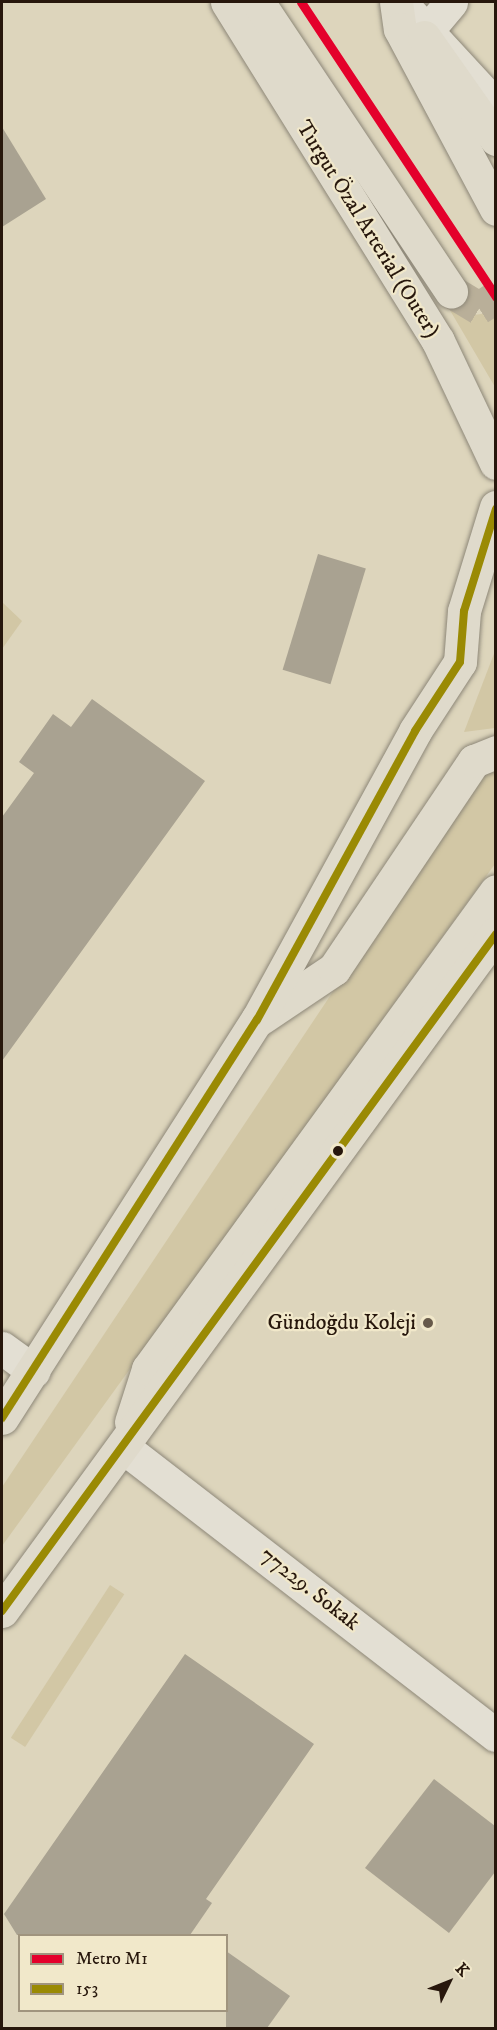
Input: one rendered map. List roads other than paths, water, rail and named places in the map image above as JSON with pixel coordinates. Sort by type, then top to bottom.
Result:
[{"type":"main road","name":"Turgut Özal Arterial (Outer)","points":[[227,2],[438,342],[495,463]]},
{"type":"main road","points":[[258,2],[451,291]]},
{"type":"main road","points":[[398,2],[495,139]]},
{"type":"main road","points":[[398,2],[400,29],[495,209]]},
{"type":"main road","points":[[2,1418],[257,1020],[415,731],[460,662],[464,611],[495,507]]},
{"type":"main road","points":[[257,1020],[334,969],[474,761],[495,752]]},
{"type":"main road","points":[[123,1447],[148,1369],[495,891]]},
{"type":"main road","points":[[2,1611],[495,933]]},
{"type":"street","points":[[398,2],[495,106]]},
{"type":"street","points":[[426,32],[451,2]]},
{"type":"street","points":[[2,1348],[34,1371]]},
{"type":"street","name":"77229. Sokak","points":[[123,1447],[495,1735]]},
{"type":"tunnel","points":[[451,291],[479,308],[496,297]]},
{"type":"metro line","name":"M1","points":[[301,2],[496,297]]},
{"type":"place","name":"Gündoğdu Koleji","points":[[428,1323]]}]
